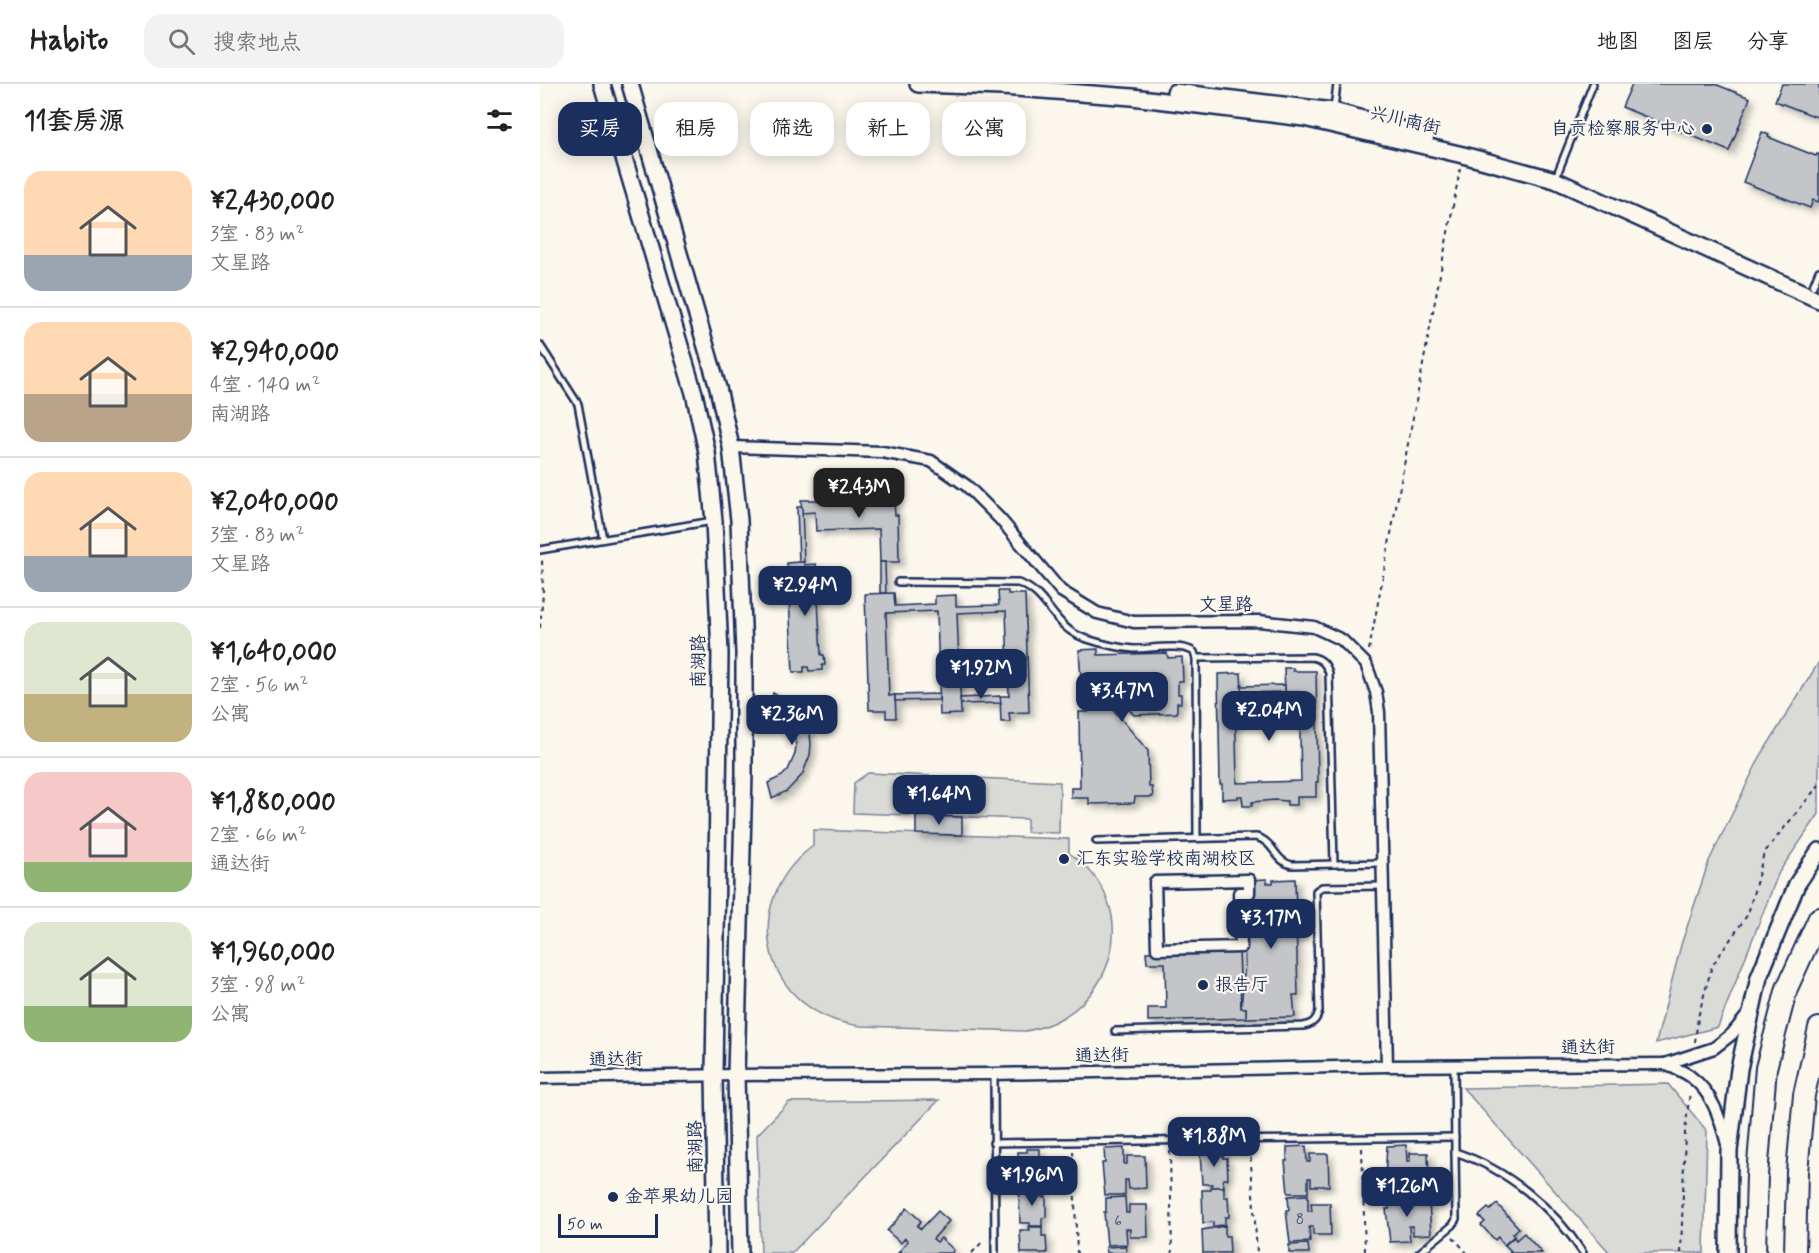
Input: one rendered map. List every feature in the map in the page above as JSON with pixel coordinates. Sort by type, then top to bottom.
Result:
[{"type":"highway","points":[[1755,1253],[1757,1175],[1766,1068],[1787,988],[1819,918]]},
{"type":"highway","points":[[1795,1253],[1797,1172],[1804,1095],[1819,1028]]},
{"type":"main road","name":"南湖路","points":[[602,84],[694,393],[707,452],[714,520],[720,654],[714,1075],[717,1253]]},
{"type":"main road","points":[[630,84],[718,388],[731,447],[739,520],[744,652],[744,773],[736,1075],[740,1253]]},
{"type":"main road","name":"兴川南街","points":[[918,84],[1002,87],[1132,97],[1331,123],[1555,180],[1817,292]]},
{"type":"main road","name":"兴川南街","points":[[1099,84],[1333,111],[1558,172],[1817,292]]},
{"type":"main road","points":[[1728,1253],[1729,1151],[1739,1068],[1759,977],[1797,884],[1819,851]]},
{"type":"street","name":"文星路","points":[[731,447],[882,452],[931,461],[967,486],[1000,519],[1061,591],[1097,613],[1134,622],[1259,621],[1314,627],[1342,640],[1366,664],[1376,692],[1379,712],[1387,1066]]},
{"type":"street","points":[[1249,880],[1249,893],[1239,893],[1241,947],[1157,949],[1155,882],[1249,880]]},
{"type":"street","points":[[1665,1064],[1714,1048],[1732,1034],[1752,1010]]},
{"type":"street","name":"通达街","points":[[540,1078],[1665,1064]]},
{"type":"street","points":[[1665,1064],[1691,1077],[1708,1095],[1720,1116],[1729,1151]]},
{"type":"lane","points":[[1333,111],[1337,84]]},
{"type":"lane","points":[[1558,172],[1593,84]]},
{"type":"lane","points":[[1817,292],[1819,271]]},
{"type":"lane","points":[[540,345],[578,404],[603,538]]},
{"type":"lane","points":[[541,549],[714,520]]},
{"type":"lane","points":[[898,582],[1018,583],[1029,586],[1059,623],[1084,638],[1132,649],[1185,648],[1194,652],[1196,658],[1197,838]]},
{"type":"lane","points":[[1196,658],[1312,657],[1318,658],[1325,664],[1329,673],[1334,864]]},
{"type":"lane","points":[[1096,840],[1256,837],[1267,841],[1286,864],[1382,863]]},
{"type":"lane","points":[[1115,1031],[1310,1024],[1316,1019],[1319,1011],[1316,891],[1322,887],[1383,886]]},
{"type":"lane","points":[[1419,1253],[1447,1230],[1456,1219],[1455,1066]]},
{"type":"lane","points":[[994,1074],[994,1253]]},
{"type":"lane","points":[[993,1143],[1455,1137]]},
{"type":"lane","points":[[1455,1152],[1501,1172],[1554,1216],[1583,1253]]},
{"type":"path","points":[[1366,664],[1463,155]]},
{"type":"path","points":[[540,628],[543,593],[541,549]]},
{"type":"path","points":[[1694,1055],[1698,1017],[1712,966],[1748,914],[1764,853],[1819,785]]},
{"type":"path","points":[[1681,1253],[1685,1132],[1691,1077]]},
{"type":"path","points":[[1361,1138],[1365,1253]]},
{"type":"path","points":[[1250,1140],[1257,1253]]},
{"type":"path","points":[[1170,1141],[1172,1253]]},
{"type":"path","points":[[1073,1142],[1077,1253]]},
{"type":"path","points":[[972,1253],[994,1230]]},
{"type":"path","points":[[1447,1230],[1467,1253]]},
{"type":"shaded area","points":[[1819,662],[1819,814],[1779,872],[1718,1027],[1656,1043],[1681,945],[1709,861],[1760,757]]},
{"type":"shaded area","points":[[868,773],[1060,782],[1059,833],[1027,832],[1027,819],[853,813],[854,783]]},
{"type":"shaded area","points":[[813,830],[1069,839],[1069,853],[1093,875],[1108,900],[1113,928],[1110,956],[1099,981],[1081,1004],[1057,1021],[1026,1031],[861,1026],[828,1017],[802,1001],[783,980],[771,954],[768,926],[774,897],[789,870],[813,846]]},
{"type":"shaded area","points":[[1668,1084],[1707,1131],[1704,1253],[1610,1253],[1463,1088]]},
{"type":"shaded area","points":[[939,1100],[792,1253],[761,1253],[757,1135],[789,1102]]},
{"type":"building","name":"自贡检察服务中心","points":[[1632,84],[1715,84],[1750,98],[1729,151],[1622,107]]},
{"type":"building","points":[[1782,84],[1819,84],[1819,118],[1775,101]]},
{"type":"building","points":[[1762,132],[1769,135],[1768,137],[1816,156],[1819,154],[1819,202],[1813,200],[1810,208],[1743,182]]},
{"type":"building","points":[[878,495],[879,502],[894,502],[895,515],[898,515],[899,562],[880,562],[879,529],[816,531],[815,512],[802,513],[801,500]]},
{"type":"building","points":[[797,507],[802,507],[804,562],[799,562]]},
{"type":"building","points":[[804,562],[804,565],[816,564],[817,574],[821,574],[821,583],[817,584],[821,655],[824,655],[825,665],[822,665],[822,670],[809,671],[808,667],[804,667],[804,672],[793,672],[787,563]]},
{"type":"building","points":[[880,562],[885,562],[886,593],[880,593]]},
{"type":"building","points":[[998,591],[1008,591],[1008,594],[1025,594],[1029,712],[1009,713],[1010,722],[1001,722],[1000,696],[1009,696],[1006,611],[957,613],[961,714],[940,715],[937,611],[886,613],[889,696],[895,695],[896,718],[886,718],[886,710],[869,710],[865,594],[894,593],[895,606],[935,604],[935,596],[956,595],[956,606],[999,605]]},
{"type":"building","points":[[1098,649],[1098,655],[1167,653],[1168,658],[1182,657],[1183,681],[1178,681],[1181,703],[1177,703],[1177,713],[1134,715],[1104,682],[1104,702],[1107,702],[1148,751],[1149,787],[1152,787],[1153,797],[1135,797],[1134,803],[1089,804],[1089,798],[1071,798],[1071,788],[1080,788],[1079,712],[1088,712],[1088,695],[1095,695],[1094,678],[1081,679],[1079,650]]},
{"type":"building","points":[[1284,668],[1293,668],[1293,671],[1316,671],[1318,782],[1316,782],[1316,797],[1297,797],[1297,805],[1287,805],[1287,801],[1275,800],[1252,802],[1252,806],[1243,806],[1242,796],[1222,799],[1218,674],[1241,673],[1242,693],[1235,693],[1237,783],[1301,781],[1299,692],[1285,692]]},
{"type":"building","points":[[1285,685],[1285,692],[1242,693],[1241,686]]},
{"type":"building","points":[[773,693],[785,699],[801,714],[810,734],[811,744],[810,755],[802,775],[787,791],[772,798],[768,783],[788,770],[796,745],[792,727],[787,720],[769,708]]},
{"type":"building","points":[[939,694],[939,700],[895,701],[895,695]]},
{"type":"building","points":[[1000,696],[1001,703],[961,704],[960,698]]},
{"type":"building","points":[[916,816],[962,817],[962,835],[916,834]]},
{"type":"building","points":[[1267,879],[1267,883],[1273,883],[1273,880],[1295,879],[1298,995],[1293,995],[1295,1017],[1246,1018],[1246,1008],[1241,1008],[1245,964],[1243,909],[1251,908],[1249,880]]},
{"type":"building","name":"报告厅","points":[[1239,949],[1241,1008],[1246,1008],[1246,1018],[1148,1021],[1148,1008],[1166,1008],[1165,963],[1147,963],[1146,952]]},
{"type":"building","points":[[1406,1145],[1407,1161],[1410,1161],[1410,1153],[1428,1153],[1429,1185],[1411,1186],[1411,1177],[1407,1177],[1408,1192],[1388,1193],[1387,1178],[1385,1178],[1387,1146]]},
{"type":"building","points":[[1306,1146],[1307,1162],[1310,1162],[1310,1154],[1328,1154],[1329,1186],[1311,1186],[1311,1178],[1308,1178],[1308,1193],[1288,1193],[1285,1161],[1287,1161],[1287,1147]]},
{"type":"building","points":[[1124,1148],[1124,1164],[1127,1164],[1127,1156],[1145,1156],[1146,1188],[1129,1189],[1128,1180],[1125,1180],[1125,1195],[1105,1195],[1102,1163],[1105,1163],[1104,1149]]},
{"type":"building","points":[[1027,1149],[1040,1149],[1040,1159],[1044,1158],[1045,1179],[1041,1179],[1041,1187],[1029,1188],[1029,1184],[1019,1185],[1018,1152],[1027,1152]]},
{"type":"building","points":[[1210,1149],[1223,1149],[1223,1158],[1227,1158],[1228,1179],[1223,1179],[1224,1187],[1202,1184],[1200,1152],[1210,1152]]},
{"type":"building","points":[[1041,1187],[1042,1197],[1046,1197],[1046,1217],[1042,1218],[1042,1226],[1020,1223],[1019,1191]]},
{"type":"building","points":[[1211,1187],[1224,1187],[1224,1197],[1228,1197],[1229,1217],[1225,1217],[1225,1225],[1213,1226],[1213,1222],[1203,1223],[1202,1190],[1211,1190]]},
{"type":"building","points":[[1408,1194],[1408,1210],[1412,1210],[1411,1202],[1429,1202],[1431,1234],[1413,1235],[1413,1226],[1409,1226],[1410,1241],[1390,1242],[1386,1209],[1389,1209],[1388,1195]]},
{"type":"building","points":[[1308,1195],[1308,1211],[1312,1211],[1311,1203],[1330,1203],[1331,1235],[1313,1235],[1313,1227],[1309,1227],[1310,1242],[1290,1243],[1286,1210],[1289,1210],[1288,1196]]},
{"type":"building","points":[[1125,1197],[1126,1213],[1129,1213],[1129,1205],[1147,1205],[1148,1237],[1130,1237],[1130,1229],[1126,1229],[1127,1244],[1107,1245],[1104,1212],[1106,1212],[1106,1198]]},
{"type":"building","points":[[1497,1204],[1519,1228],[1504,1245],[1498,1237],[1495,1240],[1481,1225],[1485,1222],[1479,1216]]},
{"type":"building","points":[[907,1208],[921,1221],[917,1226],[921,1229],[938,1211],[949,1221],[933,1239],[937,1242],[941,1238],[954,1250],[952,1253],[898,1253],[908,1241],[905,1238],[901,1243],[887,1231]]},
{"type":"building","points":[[1225,1226],[1225,1236],[1229,1236],[1230,1253],[1203,1253],[1202,1230]]},
{"type":"building","points":[[1029,1227],[1042,1227],[1042,1236],[1046,1236],[1047,1253],[1021,1253],[1020,1230],[1030,1230]]},
{"type":"building","points":[[1524,1233],[1542,1253],[1509,1253],[1511,1251],[1505,1245],[1514,1237],[1516,1240]]},
{"type":"building","points":[[1308,1244],[1309,1253],[1289,1253],[1289,1245]]},
{"type":"building","points":[[1126,1246],[1126,1253],[1107,1253],[1106,1247]]},
{"type":"place","name":"自贡检察服务中心","points":[[1707,129]]},
{"type":"place","name":"汇东实验学校南湖校区","points":[[1064,859]]},
{"type":"place","name":"报告厅","points":[[1203,985]]},
{"type":"place","name":"金苹果幼儿园","points":[[613,1197]]}]
